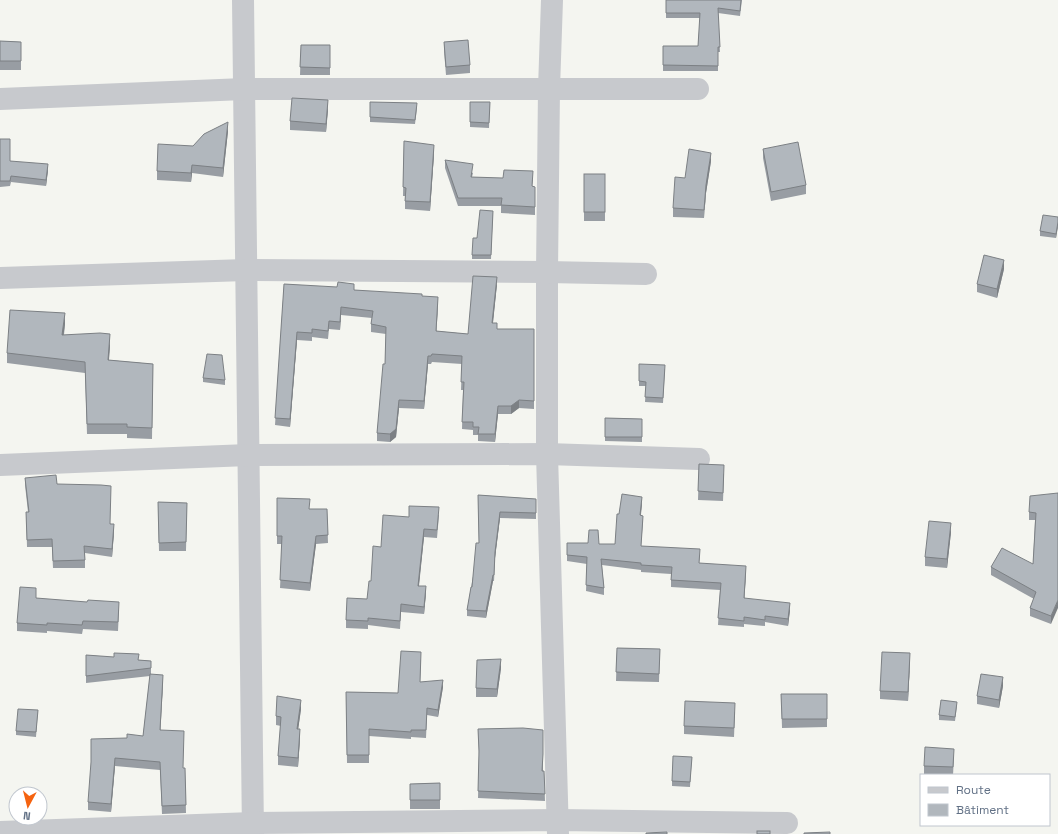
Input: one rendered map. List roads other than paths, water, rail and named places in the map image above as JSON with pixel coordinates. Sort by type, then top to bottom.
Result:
[{"type":"street","points":[[243,0],[253,828]]},
{"type":"street","points":[[552,0],[549,89],[547,272],[548,454],[558,827]]},
{"type":"street","points":[[0,99],[244,89],[698,88]]},
{"type":"street","points":[[0,278],[246,270],[646,274]]},
{"type":"street","points":[[0,465],[248,455],[548,454],[699,459]]},
{"type":"street","points":[[0,832],[253,828],[558,827],[786,823]]}]
